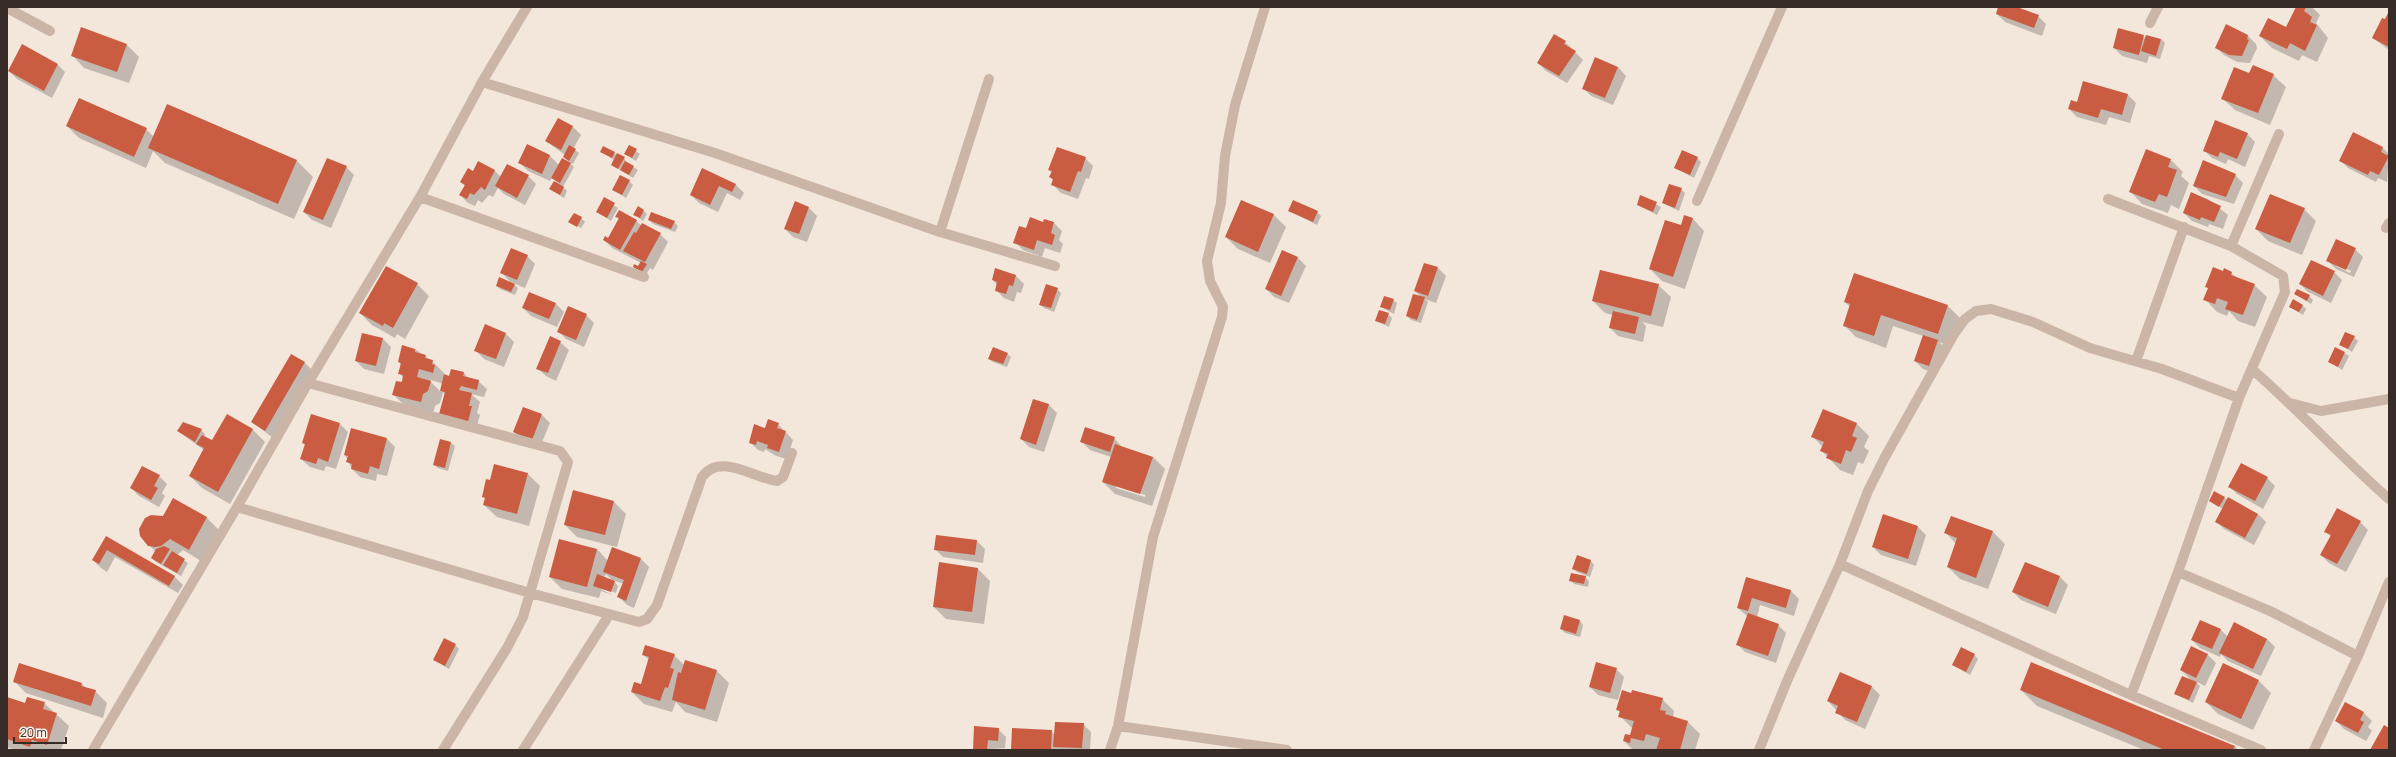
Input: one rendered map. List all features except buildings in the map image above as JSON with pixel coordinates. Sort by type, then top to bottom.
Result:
[{"type":"street","points":[[93,750],[237,507],[308,383],[420,197],[482,82],[528,7]]},
{"type":"street","points":[[1110,750],[1118,726],[1153,537],[1222,317],[1223,307],[1219,296],[1210,281],[1207,261],[1221,203],[1225,156],[1235,105],[1265,7]]},
{"type":"street","points":[[1697,202],[1782,7]]},
{"type":"street","points":[[2150,24],[2158,7]]},
{"type":"street","points":[[7,8],[50,31]]},
{"type":"street","points":[[940,232],[989,79]]},
{"type":"street","points":[[482,82],[715,153],[940,232],[1055,266]]},
{"type":"street","points":[[2231,246],[2279,134]]},
{"type":"street","points":[[420,197],[644,277]]},
{"type":"street","points":[[2108,199],[2231,246],[2283,276],[2285,292],[2253,370],[2239,398],[2178,572],[2131,695]]},
{"type":"street","points":[[2136,361],[2184,228]]},
{"type":"street","points":[[1759,750],[1782,694],[1840,564],[1868,491],[1885,457],[1954,334],[1965,319],[1976,311],[1991,309],[2033,322],[2090,348],[2197,381],[2239,398]]},
{"type":"street","points":[[2253,370],[2290,403],[2350,465],[2389,499]]},
{"type":"street","points":[[308,383],[554,450],[564,455],[568,462],[568,469],[530,593],[516,632],[442,750]]},
{"type":"street","points":[[2290,403],[2321,411],[2389,399]]},
{"type":"street","points":[[237,507],[530,593],[639,622],[647,619],[651,615],[702,477],[707,470],[713,466],[725,465],[777,481],[783,477],[792,453]]},
{"type":"street","points":[[1840,564],[2131,695],[2261,750]]},
{"type":"street","points":[[2178,572],[2270,611],[2358,656]]},
{"type":"street","points":[[2314,750],[2358,656],[2389,582]]},
{"type":"street","points":[[523,750],[609,615]]},
{"type":"street","points":[[1118,726],[1287,750]]}]
